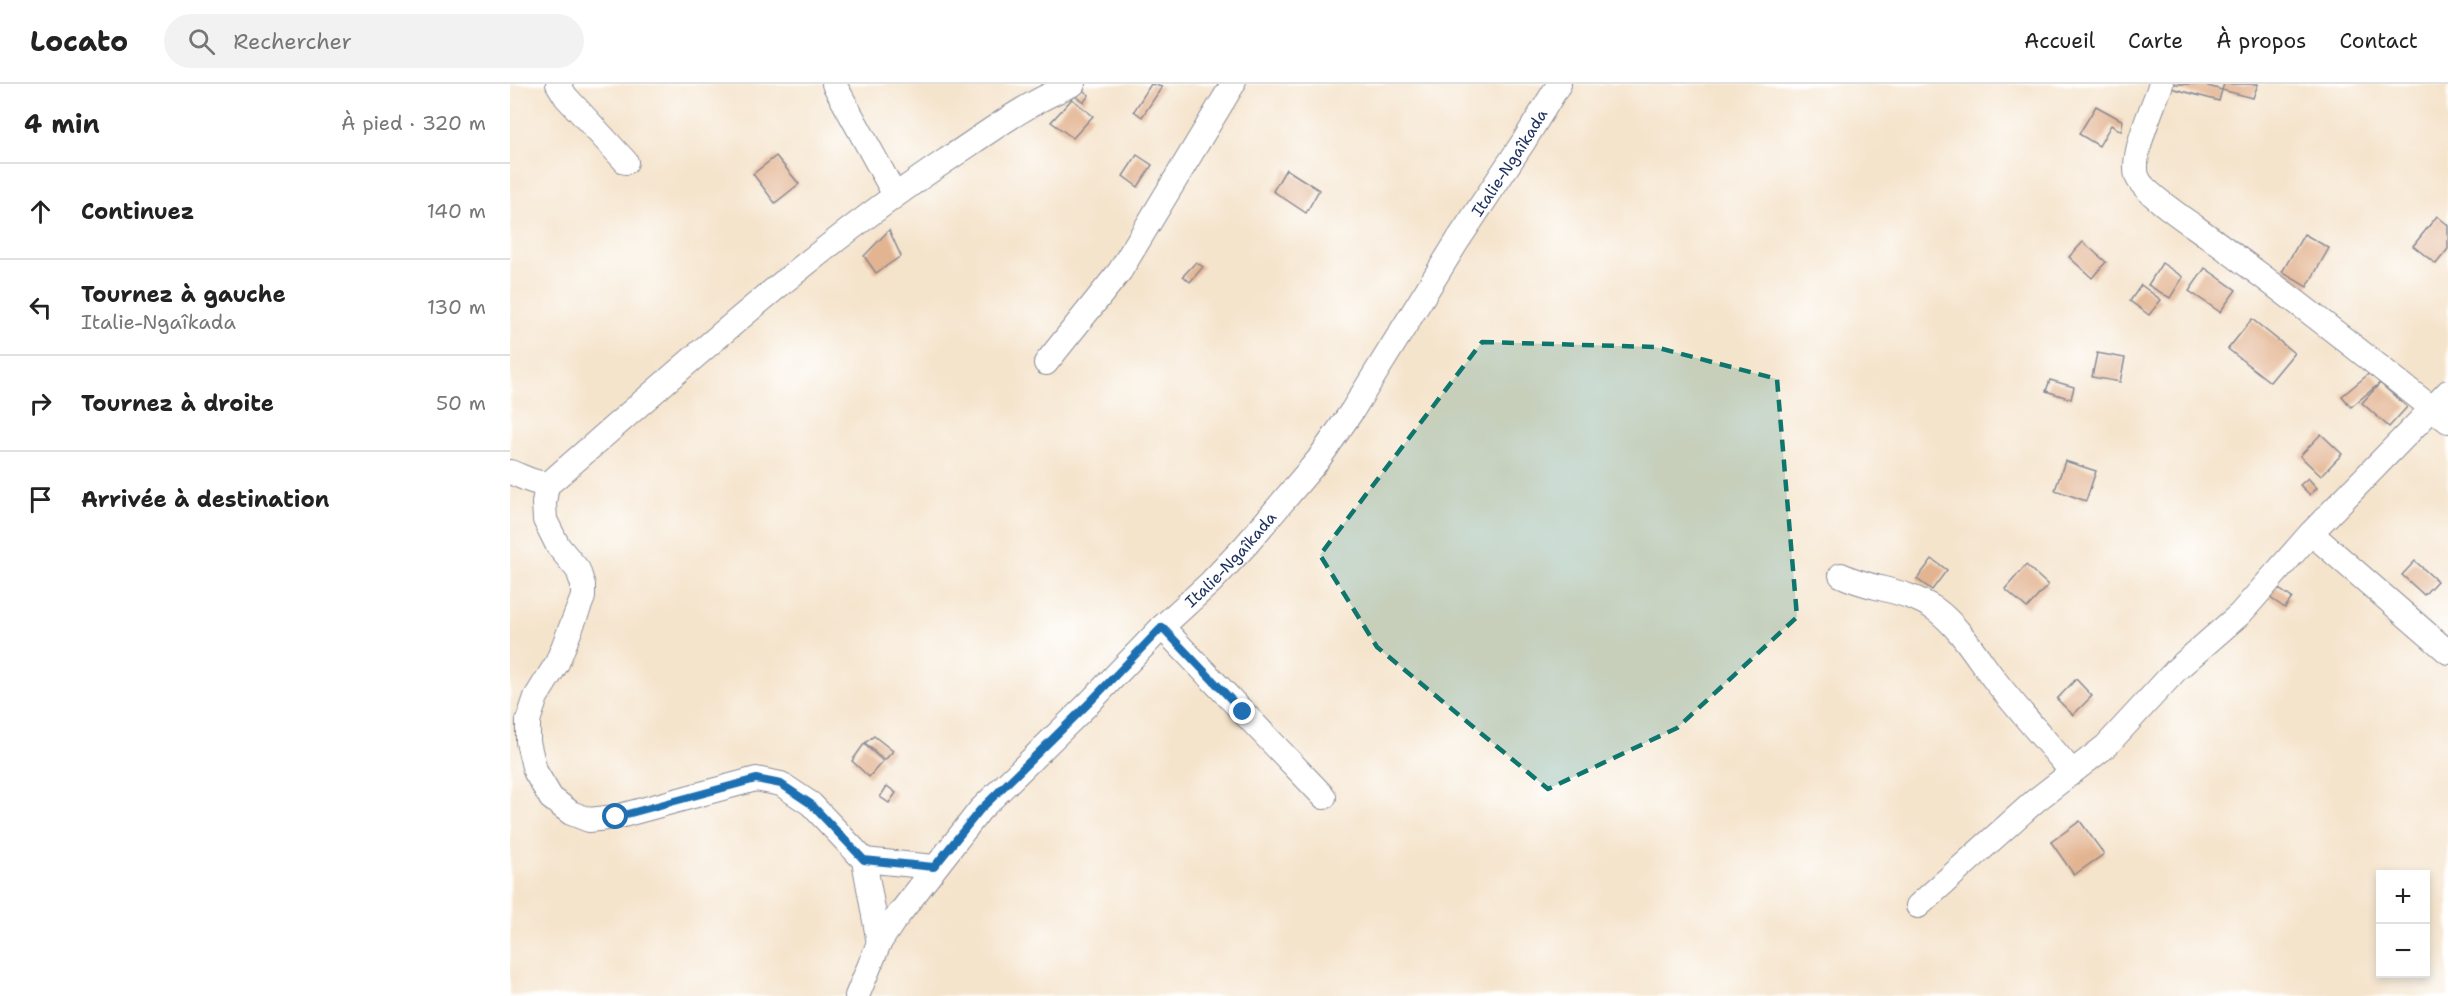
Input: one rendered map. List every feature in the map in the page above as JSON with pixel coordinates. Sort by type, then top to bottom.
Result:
[{"type":"street","points":[[558,84],[566,97],[626,162]]},
{"type":"street","points":[[834,84],[895,195]]},
{"type":"street","points":[[879,943],[864,860],[811,804],[781,784],[756,779],[616,817],[589,820],[571,813],[551,798],[535,771],[528,742],[528,721],[536,697],[557,663],[583,597],[583,585],[578,570],[558,546],[544,520],[547,484],[762,297],[895,195],[1044,96],[1073,84]]},
{"type":"street","points":[[1046,363],[1119,271],[1233,84]]},
{"type":"street","name":"Italie-Ngaîkada","points":[[857,996],[879,943],[904,905],[980,810],[1089,703],[1162,627],[1211,582],[1246,545],[1318,460],[1352,411],[1458,240],[1559,84]]},
{"type":"street","points":[[1918,906],[2035,801],[2106,746],[2177,669],[2240,614],[2311,532],[2442,407],[2172,211],[2147,189],[2137,177],[2136,157],[2161,84]]},
{"type":"street","points":[[510,472],[547,484]]},
{"type":"street","points":[[2311,532],[2448,652]]},
{"type":"street","points":[[1840,574],[1860,584],[1899,591],[1934,608],[1952,623],[1998,684],[2072,772]]},
{"type":"street","points":[[1162,627],[1324,798]]},
{"type":"street","points":[[864,860],[934,867]]},
{"type":"highlighted area","points":[[1482,342],[1655,347],[1777,379],[1797,617],[1677,728],[1548,789],[1377,647],[1320,555]]},
{"type":"building","points":[[1151,84],[1162,87],[1142,117],[1134,111]]},
{"type":"building","points":[[2173,84],[2201,84],[2222,90],[2219,101],[2171,88]]},
{"type":"building","points":[[2224,84],[2258,84],[2253,98],[2222,90]]},
{"type":"building","points":[[1081,89],[1089,95],[1084,102],[1075,96]]},
{"type":"building","points":[[1072,99],[1093,116],[1073,138],[1051,122]]},
{"type":"building","points":[[2096,106],[2123,121],[2121,131],[2111,125],[2099,146],[2079,134]]},
{"type":"building","points":[[1137,155],[1152,165],[1138,187],[1123,176]]},
{"type":"building","points":[[776,156],[799,184],[775,203],[753,174]]},
{"type":"building","points":[[1286,169],[1319,190],[1306,213],[1273,191]]},
{"type":"building","points":[[2437,216],[2448,225],[2448,249],[2436,264],[2413,246]]},
{"type":"building","points":[[889,230],[901,256],[876,273],[864,256]]},
{"type":"building","points":[[2304,234],[2329,248],[2307,287],[2282,272]]},
{"type":"building","points":[[2083,242],[2106,262],[2092,278],[2069,257]]},
{"type":"building","points":[[1196,262],[1203,267],[1190,282],[1183,276]]},
{"type":"building","points":[[2162,263],[2183,277],[2170,298],[2148,285]]},
{"type":"building","points":[[2205,268],[2236,290],[2220,312],[2189,291]]},
{"type":"building","points":[[2141,285],[2161,300],[2149,315],[2130,301]]},
{"type":"building","points":[[2252,319],[2294,353],[2270,382],[2228,349]]},
{"type":"building","points":[[2097,353],[2125,358],[2120,382],[2092,377]]},
{"type":"building","points":[[2371,372],[2380,383],[2351,407],[2342,396]]},
{"type":"building","points":[[2050,380],[2074,387],[2071,399],[2046,391]]},
{"type":"building","points":[[2380,383],[2407,407],[2389,427],[2362,403]]},
{"type":"building","points":[[2321,434],[2342,454],[2321,476],[2300,456]]},
{"type":"building","points":[[2065,461],[2096,471],[2086,501],[2055,490]]},
{"type":"building","points":[[2308,478],[2317,488],[2310,495],[2300,485]]},
{"type":"building","points":[[1932,559],[1947,570],[1932,590],[1917,579]]},
{"type":"building","points":[[2415,561],[2437,581],[2424,595],[2402,575]]},
{"type":"building","points":[[2026,565],[2048,585],[2027,608],[2005,589]]},
{"type":"building","points":[[2273,585],[2292,598],[2285,608],[2266,595]]},
{"type":"building","points":[[2076,679],[2092,696],[2073,715],[2057,699]]},
{"type":"building","points":[[874,736],[893,751],[885,760],[865,743]]},
{"type":"building","points":[[864,744],[883,761],[869,777],[852,761]]},
{"type":"building","points":[[887,786],[896,793],[889,803],[880,797]]},
{"type":"building","points":[[2080,821],[2104,854],[2074,875],[2051,842]]},
{"type":"route","points":[[616,817],[756,779],[781,784],[811,804],[864,860],[934,867],[980,810],[1089,703],[1162,627],[1243,712]]}]
